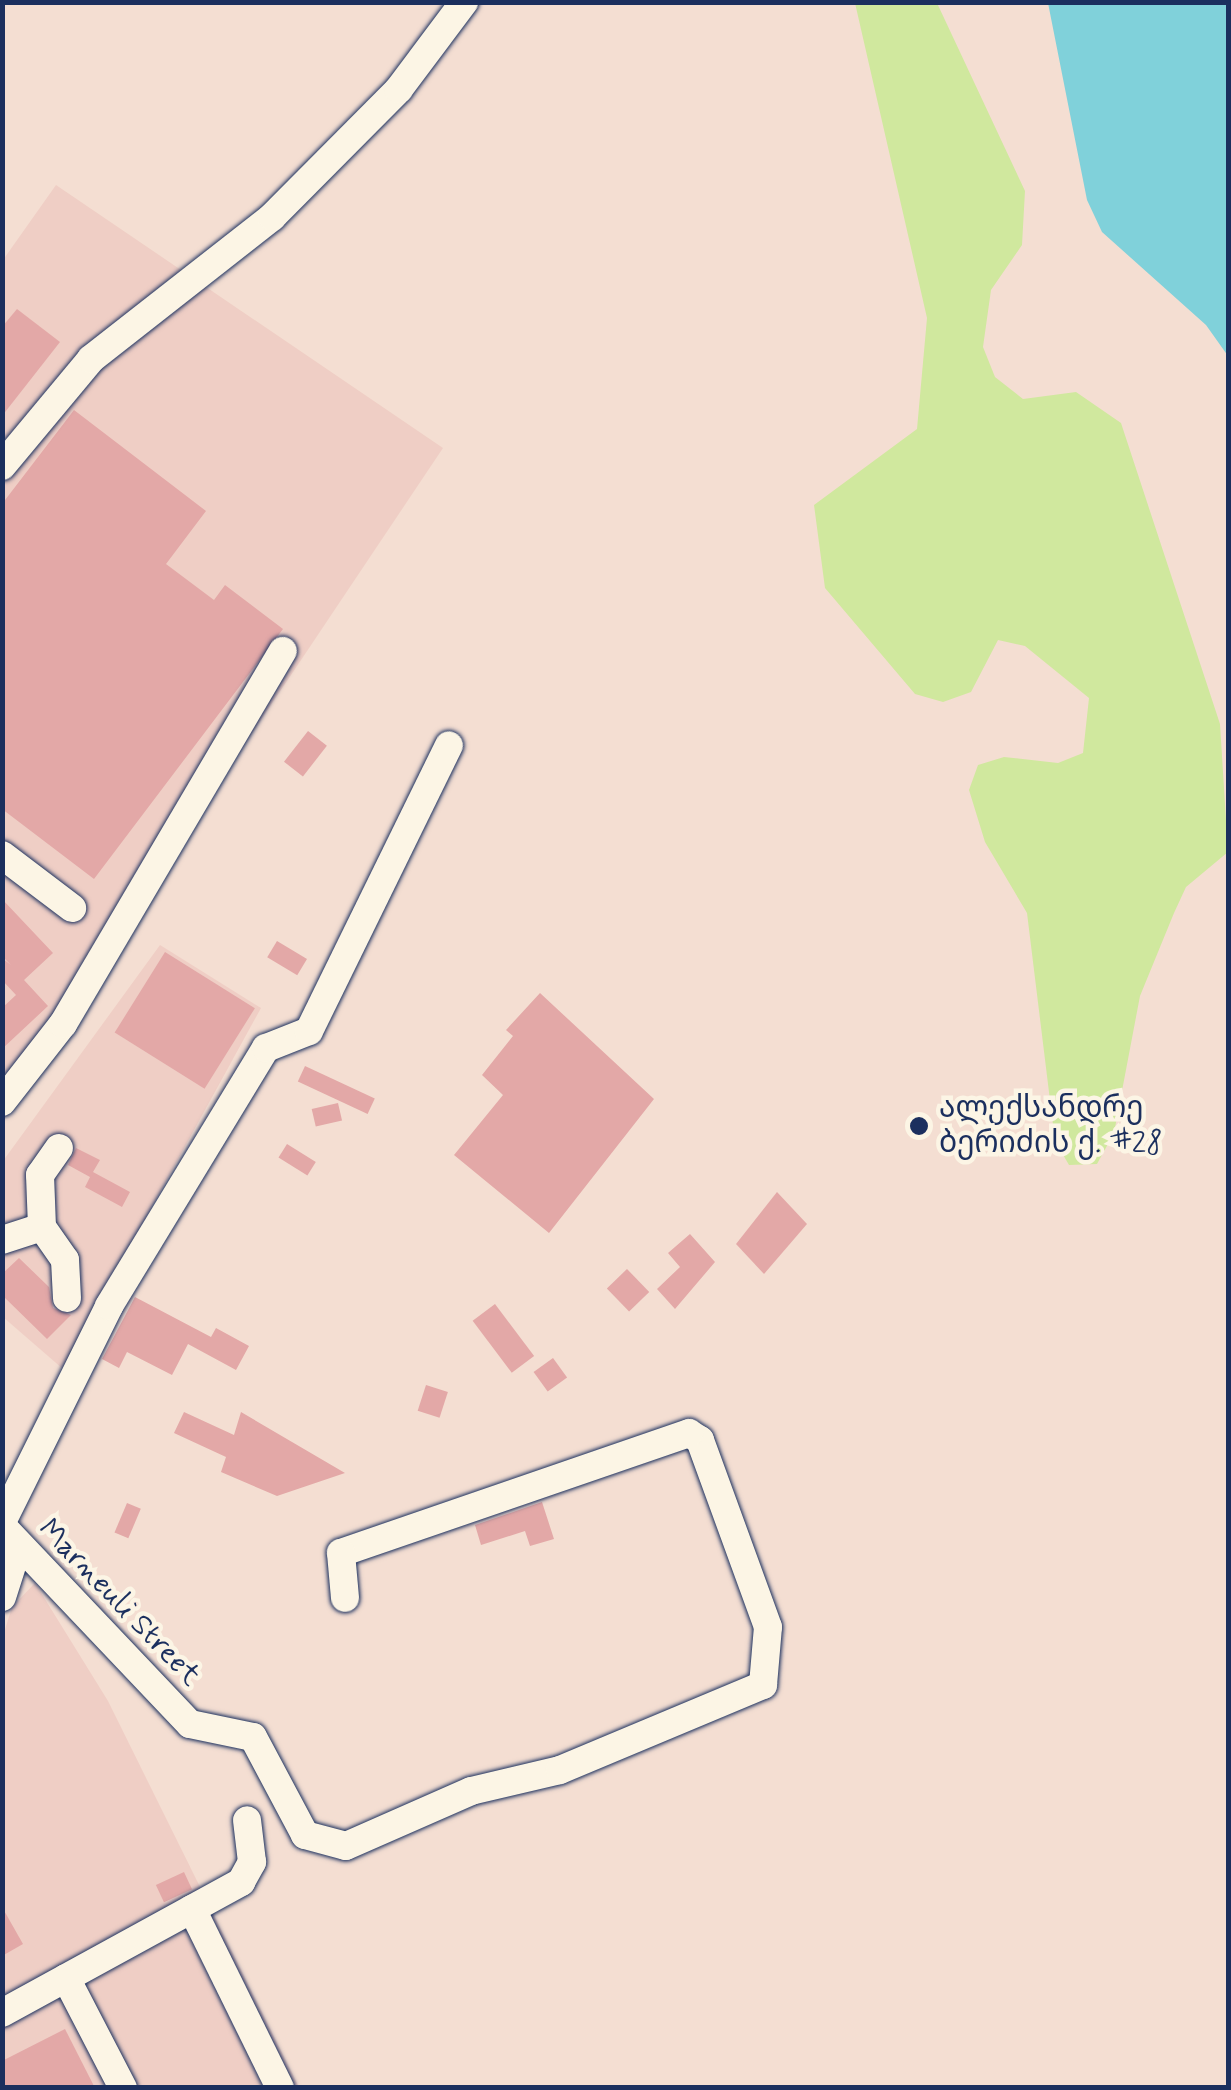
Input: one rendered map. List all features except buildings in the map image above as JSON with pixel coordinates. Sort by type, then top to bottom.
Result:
[{"type":"street","points":[[2,466],[91,359],[284,205],[399,89],[464,2]]},
{"type":"street","points":[[2,1102],[63,1024],[283,652]]},
{"type":"street","points":[[2,1597],[8,1532],[110,1306],[266,1048],[309,1031],[449,744]]},
{"type":"street","points":[[2,855],[72,908]]},
{"type":"street","points":[[59,1148],[40,1175],[42,1227],[65,1260],[68,1298]]},
{"type":"street","points":[[2,1240],[42,1227]]},
{"type":"street","name":"Marneuli Street","points":[[8,1532],[190,1724],[253,1737],[305,1835],[346,1846],[471,1791],[560,1770],[763,1685],[768,1626],[700,1440],[689,1433],[341,1553],[345,1598]]},
{"type":"street","points":[[2,2013],[240,1882],[252,1862],[247,1820]]},
{"type":"street","points":[[192,1909],[280,2088]]},
{"type":"street","points":[[66,1978],[123,2088]]},
{"type":"shaded area","points":[[56,185],[443,448],[3,1105],[3,260]]},
{"type":"shaded area","points":[[160,945],[261,1008],[63,1369],[3,1317],[3,1161]]},
{"type":"shaded area","points":[[35,1583],[108,1701],[299,2087],[3,2088],[3,1636],[12,1607]]},
{"type":"green space","points":[[855,3],[937,3],[1025,191],[1022,245],[991,290],[983,347],[995,377],[1023,399],[1076,392],[1121,423],[1220,724],[1228,852],[1186,887],[1174,913],[1140,996],[1114,1133],[1097,1164],[1069,1165],[1055,1141],[1027,913],[985,842],[969,790],[978,765],[1004,757],[1058,763],[1083,753],[1089,698],[1025,646],[998,640],[971,692],[943,702],[915,694],[825,588],[814,505],[917,429],[927,318]]},
{"type":"water","points":[[1048,3],[1228,3],[1228,356],[1206,325],[1102,232],[1087,200]]},
{"type":"place","name":"ალექსანდრე ბერიძის ქ. #28","points":[[919,1126]]}]
